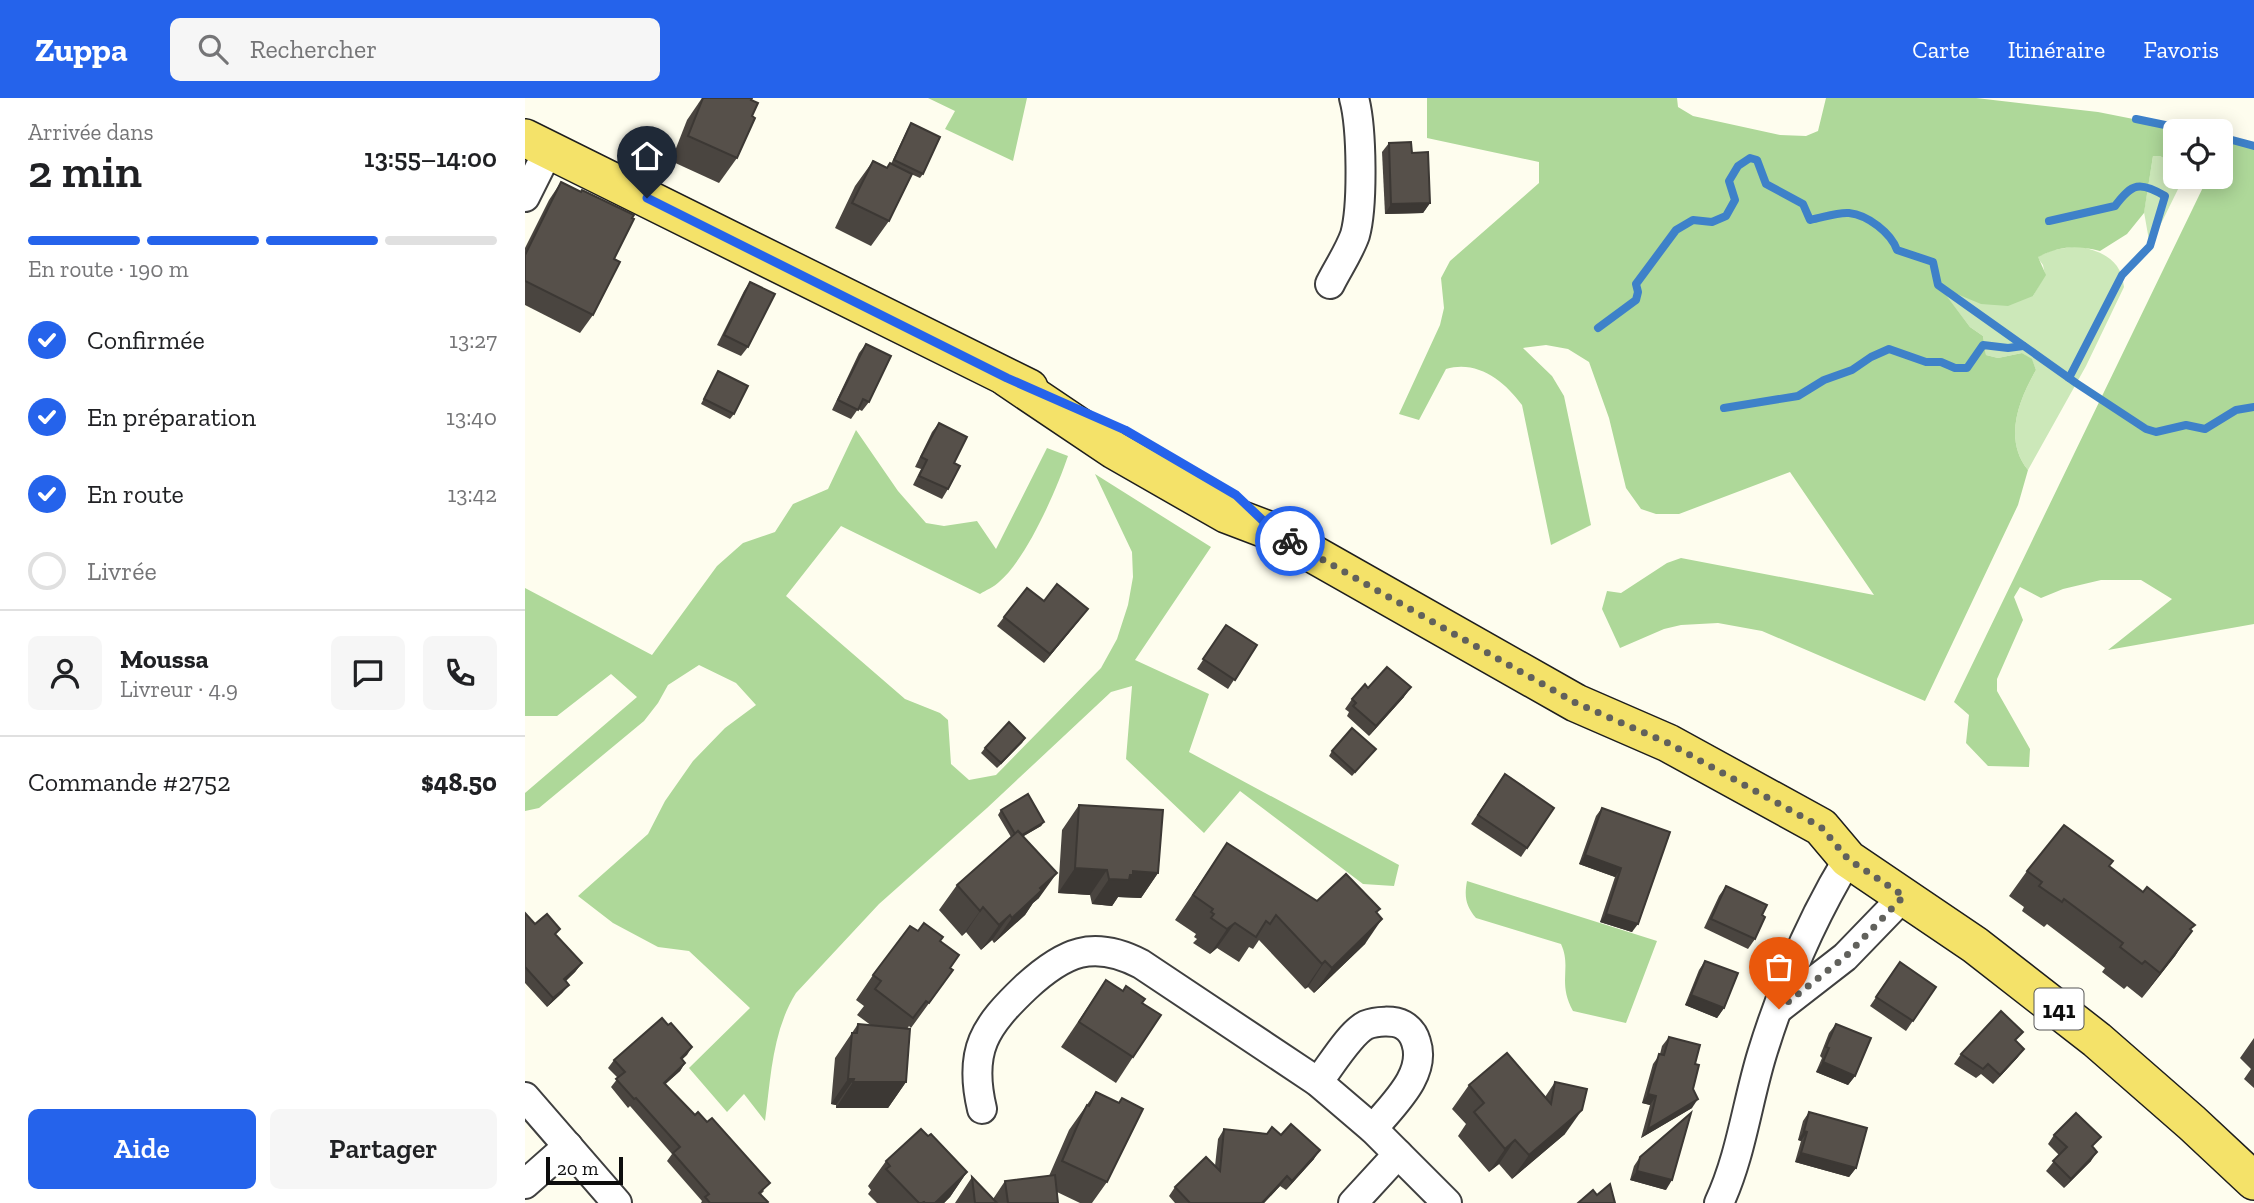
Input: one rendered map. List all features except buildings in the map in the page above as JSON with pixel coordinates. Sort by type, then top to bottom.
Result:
[{"type":"main road","name":"141","points":[[537,144],[1007,378],[1126,456],[1226,514],[1276,533],[1576,703],[1668,743],[1821,827],[1848,859],[2002,965],[2097,1040],[2254,1181]]},
{"type":"street","points":[[1330,284],[1354,237],[1359,217],[1359,116],[1354,98]]},
{"type":"street","points":[[525,197],[537,144]]},
{"type":"street","points":[[1719,1203],[1733,1169],[1761,1057],[1779,1009],[1810,927],[1848,859]]},
{"type":"street","points":[[1779,1009],[1845,957],[1904,896]]},
{"type":"street","points":[[982,1109],[977,1089],[978,1058],[988,1028],[1000,1011],[1058,961],[1074,953],[1109,951],[1141,964],[1318,1082],[1373,1129],[1447,1203]]},
{"type":"street","points":[[1318,1082],[1356,1033],[1366,1025],[1379,1022],[1403,1025],[1413,1034],[1418,1049],[1417,1066],[1413,1078],[1373,1129]]},
{"type":"street","points":[[525,1097],[617,1203]]},
{"type":"street","points":[[525,1184],[568,1146]]},
{"type":"street","points":[[1353,1203],[1398,1154]]},
{"type":"green space","points":[[928,98],[1027,98],[1013,161],[945,129],[955,111]]},
{"type":"green space","points":[[1427,98],[1677,98],[1678,107],[1693,116],[1780,135],[1806,136],[1818,131],[1826,98],[1976,98],[2098,112],[2163,125],[2163,158],[2153,156],[2144,213],[2127,234],[2100,251],[2068,248],[2038,257],[2046,275],[2033,296],[2008,306],[1981,304],[1940,287],[1970,327],[1983,336],[1986,355],[1998,358],[2022,353],[2032,359],[2036,370],[2024,394],[2016,420],[2016,446],[2028,470],[2018,505],[1925,701],[1762,631],[1718,623],[1664,629],[1620,648],[1602,609],[1607,591],[1621,593],[1667,563],[1681,558],[1874,595],[1790,472],[1679,514],[1656,514],[1641,509],[1626,488],[1609,418],[1589,362],[1568,349],[1546,345],[1523,348],[1552,376],[1564,396],[1591,525],[1551,545],[1522,405],[1507,388],[1479,370],[1469,367],[1446,369],[1419,420],[1399,414],[1440,325],[1444,308],[1441,278],[1450,261],[1539,183],[1539,162],[1427,138]]},
{"type":"green space","points":[[2233,140],[2254,146],[2254,624],[2108,650],[2172,599],[2141,580],[2101,580],[2063,589],[2041,598],[2020,587],[2014,597],[2023,620],[1997,679],[1997,691],[2030,749],[2029,767],[1988,766],[1966,743],[1969,715],[1954,702],[2202,189],[2233,189]]},
{"type":"green space","points":[[2153,156],[2160,156],[2163,158],[2163,189],[2178,189],[2150,246],[2144,212]]},
{"type":"green space","points":[[2078,246],[2103,254],[2115,263],[2124,287],[2086,366],[2028,470],[2020,458],[2015,433],[2019,407],[2036,370],[2032,360],[2022,353],[1998,358],[1986,355],[1983,336],[1970,327],[1938,285],[1954,294],[2033,296],[2045,275],[2043,265],[2037,257],[2053,250]]},
{"type":"green space","points":[[856,430],[898,491],[926,523],[944,526],[977,521],[996,549],[1047,448],[1068,456],[1048,505],[1020,557],[999,582],[980,594],[841,526],[786,596],[905,699],[940,713],[948,720],[951,764],[969,780],[996,775],[1101,668],[1117,639],[1128,605],[1133,577],[1132,552],[1095,474],[1211,547],[1135,660],[1209,694],[1189,752],[1399,865],[1394,886],[1363,884],[1240,791],[1204,833],[1126,759],[1132,686],[1111,692],[879,904],[796,993],[777,1039],[765,1121],[744,1094],[727,1112],[689,1068],[750,1008],[689,951],[658,947],[613,923],[578,896],[648,834],[665,801],[693,761],[725,728],[756,705],[736,683],[699,665],[668,685],[644,721],[539,808],[525,811],[525,793],[637,697],[611,674],[557,716],[525,716],[525,588],[652,655],[717,566],[743,543],[775,532],[793,504],[828,489]]},
{"type":"green space","points":[[1467,881],[1657,941],[1626,1023],[1573,1011],[1566,992],[1565,961],[1561,944],[1476,918],[1467,901]]},
{"type":"waterway","points":[[2136,119],[2163,125]]},
{"type":"waterway","points":[[2233,140],[2254,146]]},
{"type":"waterway","points":[[1598,328],[1636,300],[1636,284],[1676,230],[1693,220],[1712,222],[1726,216],[1735,200],[1729,181],[1738,166],[1750,158],[1757,160],[1766,184],[1803,204],[1810,220],[1840,213],[1856,214],[1884,231],[1897,250],[1933,262],[1938,285],[2146,429],[2156,432],[2186,425],[2205,429],[2236,410],[2254,407]]},
{"type":"waterway","points":[[2049,221],[2115,206],[2126,193],[2137,187],[2149,188],[2165,196],[2150,246],[2122,275],[2069,378]]},
{"type":"waterway","points":[[1724,408],[1798,396],[1824,380],[1852,370],[1889,349],[1926,362],[1941,362],[1955,368],[1967,368],[1983,345],[2008,348],[2023,346]]},
{"type":"way so far","points":[[1290,541],[1576,703],[1668,743],[1821,827],[1848,859],[1904,896],[1845,957],[1779,1009]]},
{"type":"route","points":[[647,198],[1007,378],[1125,430],[1236,495],[1276,533],[1290,541]]}]
